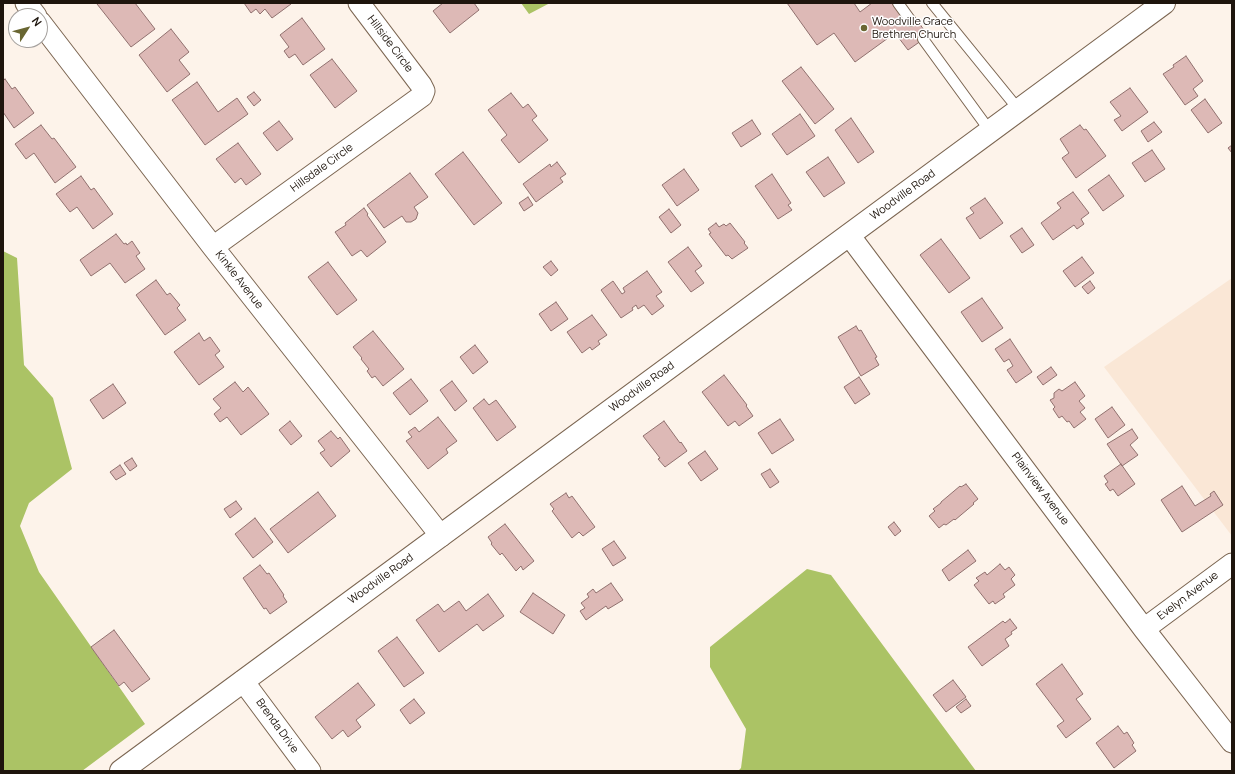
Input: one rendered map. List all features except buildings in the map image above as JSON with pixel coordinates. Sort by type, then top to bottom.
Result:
[{"type":"street","name":"Hillside Circle","points":[[359,3],[422,86]]},
{"type":"street","name":"Woodville Road","points":[[121,771],[1164,3]]},
{"type":"street","name":"Kinkle Avenue","points":[[48,32],[213,246],[441,536]]},
{"type":"street","name":"Hillsdale Circle","points":[[213,246],[417,100],[422,96],[424,91],[422,86]]},
{"type":"street","name":"Plainview Avenue","points":[[849,235],[1144,629],[1232,742]]},
{"type":"street","name":"Evelyn Avenue","points":[[1144,629],[1232,564]]},
{"type":"street","name":"Brenda Drive","points":[[244,681],[310,771]]},
{"type":"lane","points":[[898,3],[911,21]]},
{"type":"lane","points":[[932,3],[1019,110]]},
{"type":"lane","points":[[923,39],[990,131]]},
{"type":"shaded area","points":[[1232,278],[1232,536],[1104,367]]},
{"type":"green space","points":[[521,3],[550,3],[529,14]]},
{"type":"green space","points":[[3,251],[17,258],[24,365],[53,398],[72,469],[29,503],[20,526],[39,572],[145,724],[82,771],[3,771]]},
{"type":"green space","points":[[807,569],[831,575],[976,771],[738,771],[741,768],[746,729],[710,667],[710,647]]},
{"type":"place","name":"Woodville Grace Brethren Church","points":[[864,28]]}]
